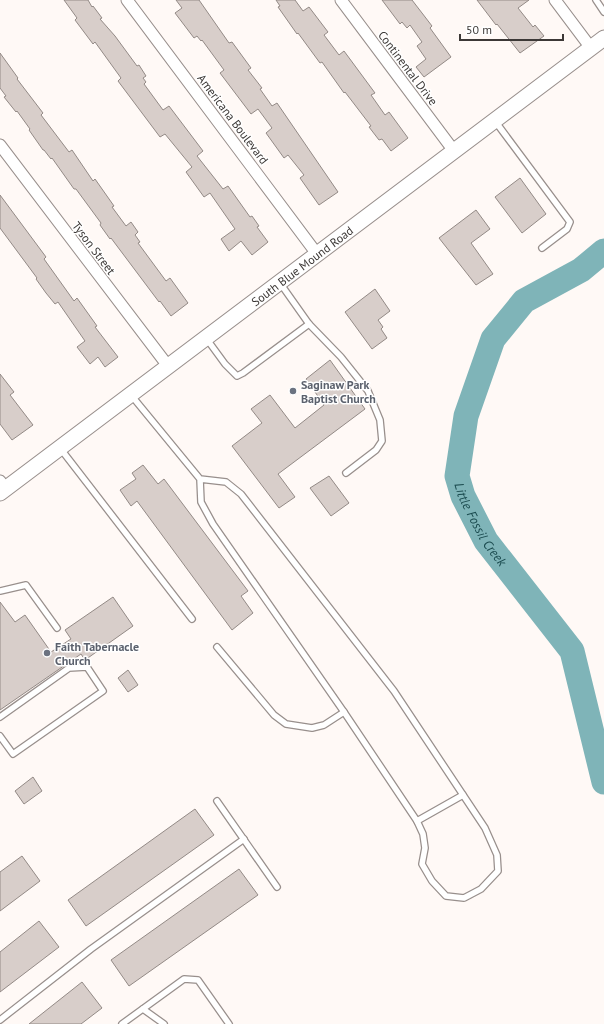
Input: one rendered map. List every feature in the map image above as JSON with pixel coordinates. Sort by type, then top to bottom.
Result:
[{"type":"main road","name":"South Blue Mound Road","points":[[2,488],[60,448],[604,38]]},
{"type":"street","name":"Americana Boulevard","points":[[128,0],[317,254]]},
{"type":"street","name":"Continental Drive","points":[[341,0],[454,151]]},
{"type":"street","points":[[555,0],[591,48]]},
{"type":"street","name":"Tyson Street","points":[[0,146],[168,366]]},
{"type":"lane","points":[[596,0],[604,12]]},
{"type":"lane","points":[[495,121],[570,222],[567,228],[542,248]]},
{"type":"lane","points":[[280,283],[308,324],[341,357],[368,391],[380,420],[382,441],[376,450],[346,473]]},
{"type":"lane","points":[[206,338],[225,364],[237,376],[308,324]]},
{"type":"lane","points":[[130,394],[200,480],[201,502],[213,524],[344,712],[417,821],[423,834],[425,848],[422,864],[432,881],[446,896],[464,898],[481,889],[498,871],[497,856],[485,828],[394,691],[241,494],[226,482],[200,480]]},
{"type":"lane","points":[[60,448],[192,619]]},
{"type":"lane","points":[[0,591],[26,585],[57,628]]},
{"type":"lane","points":[[217,647],[274,715],[286,724],[312,728],[324,725],[344,712]]},
{"type":"lane","points":[[0,717],[69,668],[87,667],[103,691],[13,754],[0,736]]},
{"type":"lane","points":[[417,821],[463,795]]},
{"type":"lane","points":[[217,801],[278,887]]},
{"type":"lane","points":[[0,1020],[91,949],[244,839]]},
{"type":"lane","points":[[122,1024],[184,979],[198,980],[229,1024]]},
{"type":"lane","points":[[143,1009],[164,1024]]},
{"type":"building","points":[[64,0],[88,0],[102,18],[100,19],[115,36],[137,66],[139,65],[146,76],[143,78],[146,82],[144,84],[163,110],[169,106],[203,151],[197,156],[223,189],[228,186],[250,217],[252,216],[259,226],[257,227],[268,242],[252,255],[241,241],[229,251],[221,239],[235,229],[210,193],[204,197],[186,172],[192,167],[165,134],[160,137],[118,81],[121,78],[95,42],[93,44],[75,20],[77,18]]},
{"type":"building","points":[[176,0],[199,0],[229,43],[232,42],[251,68],[248,70],[262,88],[260,89],[272,106],[277,103],[338,192],[319,205],[300,178],[304,175],[288,155],[284,158],[266,133],[272,128],[258,109],[251,114],[220,73],[224,70],[202,40],[201,41],[197,36],[194,38],[175,13],[182,8]]},
{"type":"building","points":[[276,0],[295,0],[303,11],[309,7],[328,32],[324,35],[339,55],[344,51],[375,93],[371,95],[385,115],[389,112],[408,138],[391,151],[382,139],[379,140],[369,127],[371,126],[345,92],[344,93],[322,62],[320,63],[298,33],[297,34],[278,7],[280,6]]},
{"type":"building","points":[[382,0],[412,0],[432,26],[430,28],[451,57],[424,77],[416,67],[426,59],[417,46],[422,42],[410,25],[407,28],[402,22],[400,24]]},
{"type":"building","points":[[477,0],[529,0],[518,8],[533,27],[535,25],[544,36],[520,53]]},
{"type":"building","points":[[0,53],[18,78],[17,79],[43,113],[41,115],[69,152],[72,150],[93,181],[95,179],[114,206],[112,207],[126,226],[131,222],[138,232],[135,235],[140,242],[138,243],[166,281],[170,278],[188,303],[171,316],[111,238],[110,239],[100,225],[101,223],[76,189],[74,189],[52,158],[51,159],[43,150],[17,111],[16,112],[4,97],[6,96],[0,88]]},
{"type":"building","points":[[520,178],[546,214],[522,233],[495,197]]},
{"type":"building","points":[[0,195],[46,257],[44,259],[74,301],[77,298],[97,326],[95,327],[118,357],[105,367],[98,357],[90,364],[77,347],[85,341],[58,302],[55,304],[46,293],[36,279],[37,278],[0,228]]},
{"type":"building","points":[[476,210],[490,229],[471,243],[493,274],[476,285],[439,238]]},
{"type":"building","points":[[375,289],[390,311],[378,320],[383,327],[381,329],[387,338],[372,349],[345,312]]},
{"type":"building","points":[[330,360],[365,409],[278,474],[295,497],[279,508],[232,446],[262,423],[251,409],[270,395],[295,428],[324,405],[306,379]]},
{"type":"building","points":[[0,374],[14,392],[10,395],[33,425],[12,440],[0,424]]},
{"type":"building","points":[[143,465],[158,484],[164,479],[248,591],[241,596],[253,613],[232,630],[137,501],[131,506],[120,490],[136,479],[132,473]]},
{"type":"building","points":[[329,476],[349,503],[331,516],[310,488]]},
{"type":"building","name":"Faith Tabernacle Church","points":[[113,597],[133,626],[85,660],[81,654],[0,710],[0,602],[15,622],[25,615],[51,652],[71,639],[65,630]]},
{"type":"building","points":[[128,670],[138,685],[128,692],[118,678]]},
{"type":"building","points":[[33,777],[42,791],[24,804],[15,791]]},
{"type":"building","points":[[195,809],[214,835],[86,926],[68,900]]},
{"type":"building","points":[[22,856],[40,881],[0,911],[0,872]]},
{"type":"building","points":[[239,869],[258,895],[129,986],[111,960]]},
{"type":"building","points":[[39,921],[59,947],[0,992],[0,952]]},
{"type":"building","points":[[82,982],[102,1008],[81,1024],[29,1024]]},
{"type":"waterway","name":"Little Fossil Creek","points":[[604,251],[581,270],[524,301],[493,339],[466,416],[457,476],[463,496],[486,541],[572,651],[604,782]]},
{"type":"place","name":"Saginaw Park Baptist Church","points":[[293,391]]},
{"type":"place","name":"Faith Tabernacle Church","points":[[47,653]]}]
